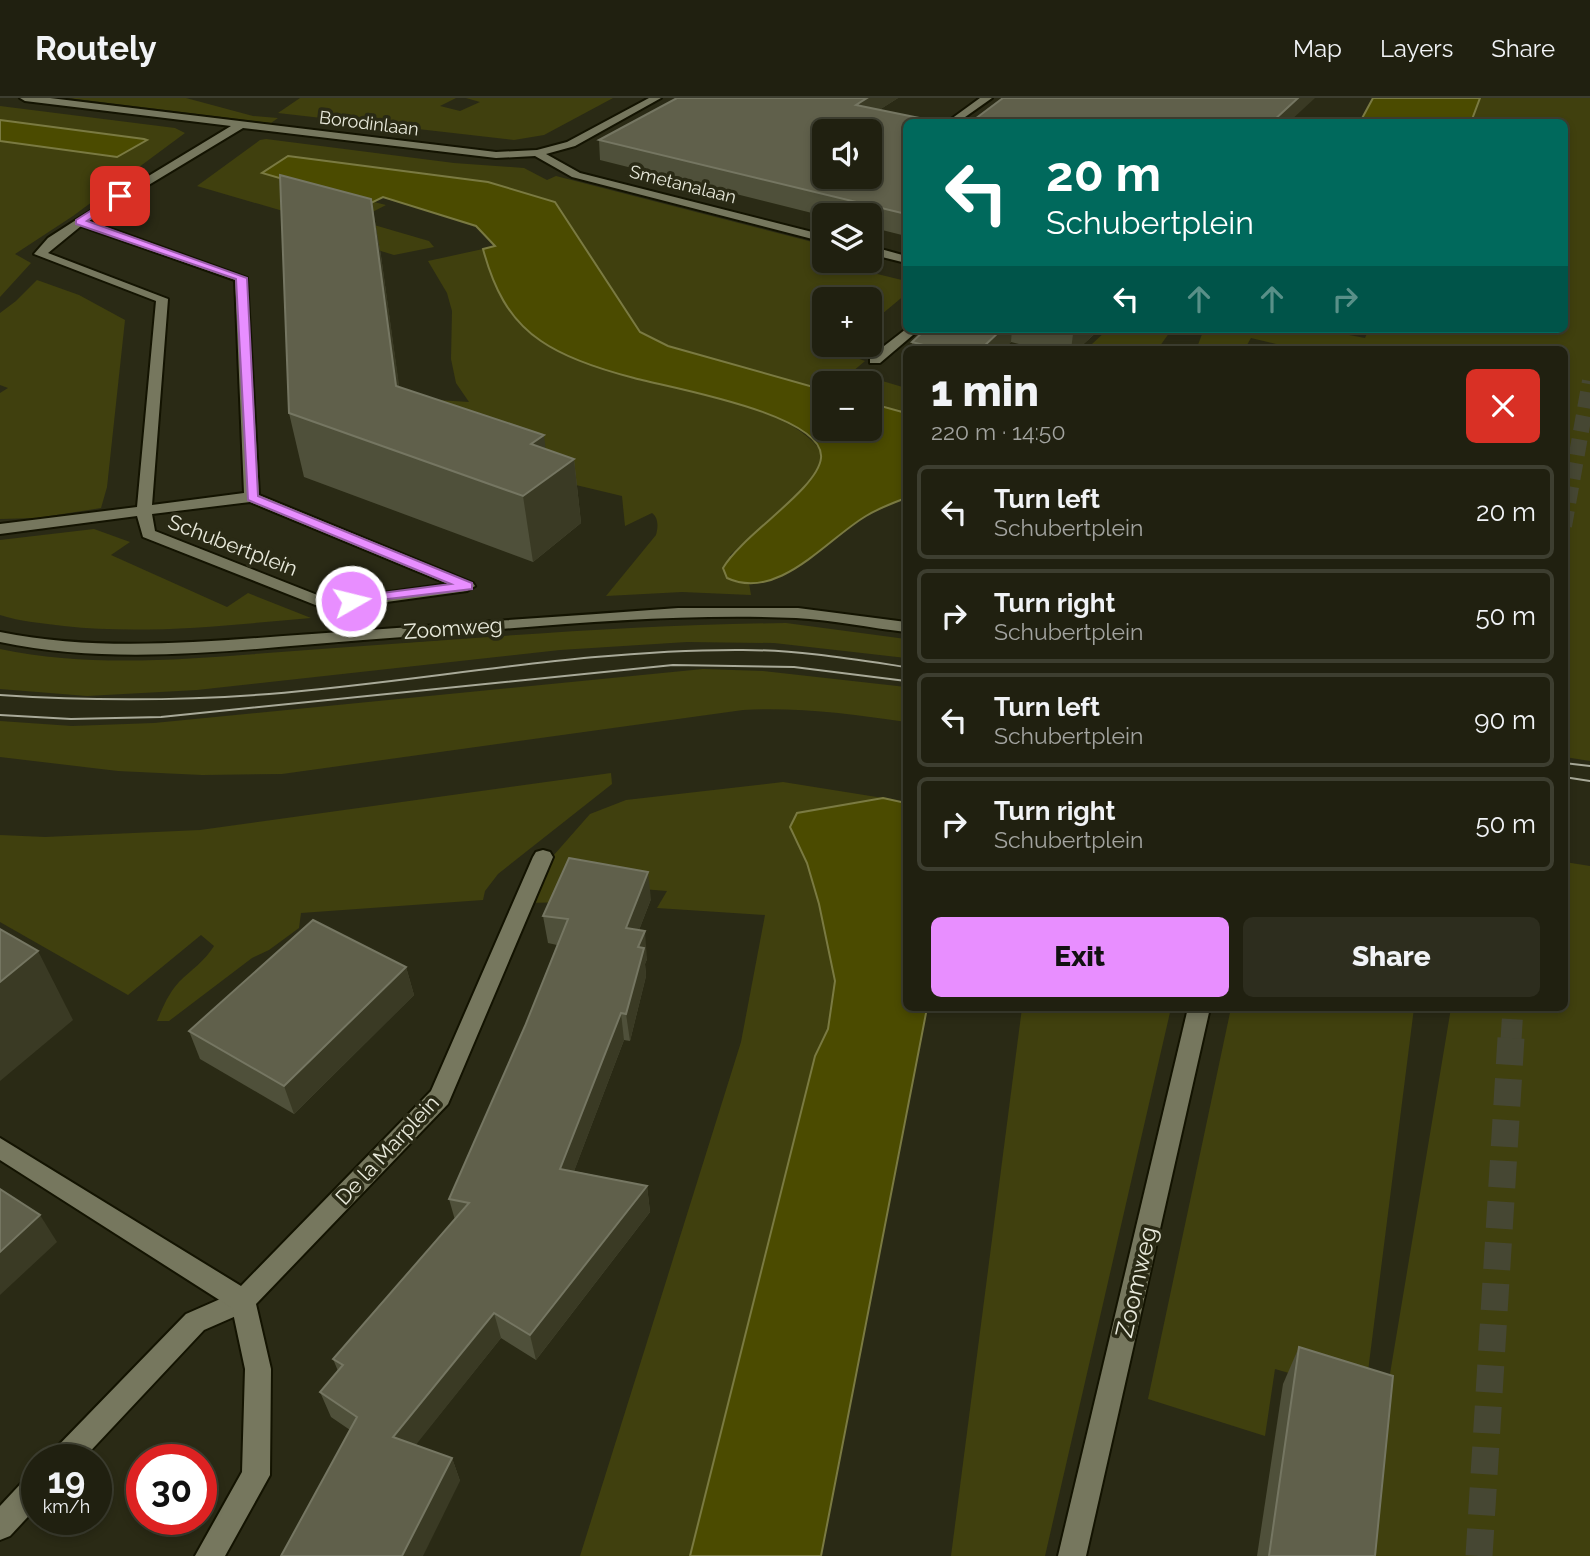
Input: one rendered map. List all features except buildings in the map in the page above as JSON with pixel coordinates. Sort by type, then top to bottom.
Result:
[{"type":"street","name":"Borodinlaan","points":[[25,98],[496,155],[537,153],[571,144],[656,98]]},
{"type":"street","points":[[956,119],[987,98]]},
{"type":"street","name":"Schubertplein","points":[[0,529],[144,513],[252,498],[467,586],[328,605],[148,534],[144,513],[162,299],[40,254],[52,241],[80,222],[240,125]]},
{"type":"street","name":"Smetanalaan","points":[[537,153],[576,175],[812,236]]},
{"type":"street","points":[[80,222],[242,278],[252,498]]},
{"type":"street","points":[[882,253],[903,259]]},
{"type":"street","points":[[875,360],[909,333]]},
{"type":"street","name":"Zoomweg","points":[[0,637],[38,645],[111,650],[193,647],[678,613],[797,613],[903,627]]},
{"type":"street","name":"De la Marplein","points":[[78,1444],[195,1322],[243,1301],[439,1097],[543,857]]},
{"type":"street","name":"Zoomweg","points":[[1072,1556],[1198,1011]]},
{"type":"street","points":[[0,1148],[243,1301],[258,1369],[256,1475],[209,1556]]},
{"type":"street","points":[[0,1525],[21,1503]]},
{"type":"shaded area","points":[[68,98],[186,98],[253,116],[278,118],[271,123]]},
{"type":"shaded area","points":[[300,98],[456,98],[440,106],[460,111],[480,102],[466,98],[613,98],[544,135],[514,140],[278,113]]},
{"type":"shaded area","points":[[1373,98],[1480,98],[1472,119],[1362,119]]},
{"type":"shaded area","points":[[1480,98],[1590,98],[1590,761],[1568,757],[1568,346],[1284,346],[1251,338],[1246,346],[1198,346],[1202,333],[1339,333],[1365,338],[1367,333],[1568,333],[1568,119],[1472,119]]},
{"type":"shaded area","points":[[0,106],[175,128],[185,133],[73,216],[15,254],[31,263],[0,297],[0,141],[117,157],[144,139],[0,120]]},
{"type":"shaded area","points":[[0,120],[147,140],[117,157],[0,141]]},
{"type":"shaded area","points":[[266,139],[454,163],[524,168],[547,180],[556,176],[812,242],[812,273],[873,273],[903,280],[903,296],[882,314],[882,287],[812,287],[812,357],[854,357],[865,361],[853,371],[812,371],[812,387],[668,346],[640,332],[555,202],[488,182],[288,156],[262,173],[369,204],[374,202],[386,205],[357,220],[429,241],[434,247],[394,255],[371,248],[372,237],[197,186],[260,140]]},
{"type":"shaded area","points":[[288,156],[488,182],[555,202],[640,332],[668,346],[812,387],[812,439],[798,428],[741,405],[610,371],[574,359],[551,347],[519,323],[503,301],[483,249],[495,246],[476,226],[383,197],[369,204],[262,173]]},
{"type":"shaded area","points":[[483,249],[502,299],[521,325],[542,342],[569,356],[600,367],[757,410],[783,421],[820,449],[821,460],[808,483],[730,555],[737,583],[749,583],[751,595],[682,592],[606,596],[656,535],[657,523],[654,515],[652,513],[625,526],[622,496],[534,475],[437,400],[469,402],[456,383],[451,359],[452,311],[447,293],[428,261]]},
{"type":"shaded area","points":[[37,280],[79,295],[125,320],[107,487],[101,508],[37,518],[0,519],[0,393],[8,388],[0,385],[0,313]]},
{"type":"shaded area","points":[[1104,333],[1169,333],[1160,346],[1091,345]]},
{"type":"shaded area","points":[[882,381],[903,387],[903,412],[882,406]]},
{"type":"shaded area","points":[[882,406],[903,412],[903,499],[866,516],[801,565],[783,575],[765,582],[746,583],[727,578],[723,568],[733,555],[794,498],[817,470],[821,458],[816,442],[882,441]]},
{"type":"shaded area","points":[[94,529],[130,542],[111,555],[227,607],[248,593],[311,618],[126,630],[64,626],[0,615],[0,540]]},
{"type":"shaded area","points":[[786,623],[903,639],[903,658],[774,643],[687,642],[560,650],[197,690],[87,696],[0,689],[0,649],[80,659],[160,660],[670,626]]},
{"type":"shaded area","points":[[703,669],[763,671],[903,687],[903,722],[805,710],[743,710],[282,774],[202,775],[118,771],[0,757],[0,721],[72,726],[154,723]]},
{"type":"shaded area","points":[[611,773],[612,784],[498,874],[485,891],[483,900],[301,913],[299,928],[269,950],[252,958],[169,1021],[157,1021],[169,996],[214,946],[201,935],[128,995],[0,922],[0,835],[45,837],[200,830]]},
{"type":"shaded area","points":[[783,782],[883,798],[790,827],[807,863],[819,904],[835,981],[828,1029],[815,1056],[690,1556],[580,1556],[741,1042],[765,915],[657,908],[667,891],[593,885],[580,902],[521,903],[524,889],[590,814],[626,800]]},
{"type":"shaded area","points":[[883,798],[903,802],[903,1011],[926,1011],[821,1556],[690,1556],[815,1056],[828,1029],[835,981],[819,904],[807,863],[790,827],[797,813]]},
{"type":"shaded area","points":[[1568,862],[1590,866],[1590,1556],[1374,1556],[1386,1398],[1450,1011],[1568,1011]]},
{"type":"shaded area","points":[[1022,1011],[1170,1011],[1045,1556],[951,1556]]},
{"type":"shaded area","points":[[1230,1011],[1414,1011],[1365,1395],[1275,1369],[1265,1436],[1148,1399]]},
{"type":"tunnel","points":[[1568,504],[1590,381]]},
{"type":"tunnel","points":[[1511,1040],[1513,1011]]},
{"type":"tunnel","points":[[1479,1556],[1511,1038]]},
{"type":"tram line","points":[[0,695],[134,699],[269,694],[565,660],[683,651],[784,652],[903,667]]},
{"type":"tram line","points":[[0,715],[71,719],[161,717],[673,665],[794,667],[903,681]]},
{"type":"tram line","points":[[1568,763],[1590,766]]},
{"type":"tram line","points":[[1568,778],[1590,781]]},
{"type":"route","points":[[120,196],[80,222],[242,278],[252,498],[467,586],[351,601]]}]
